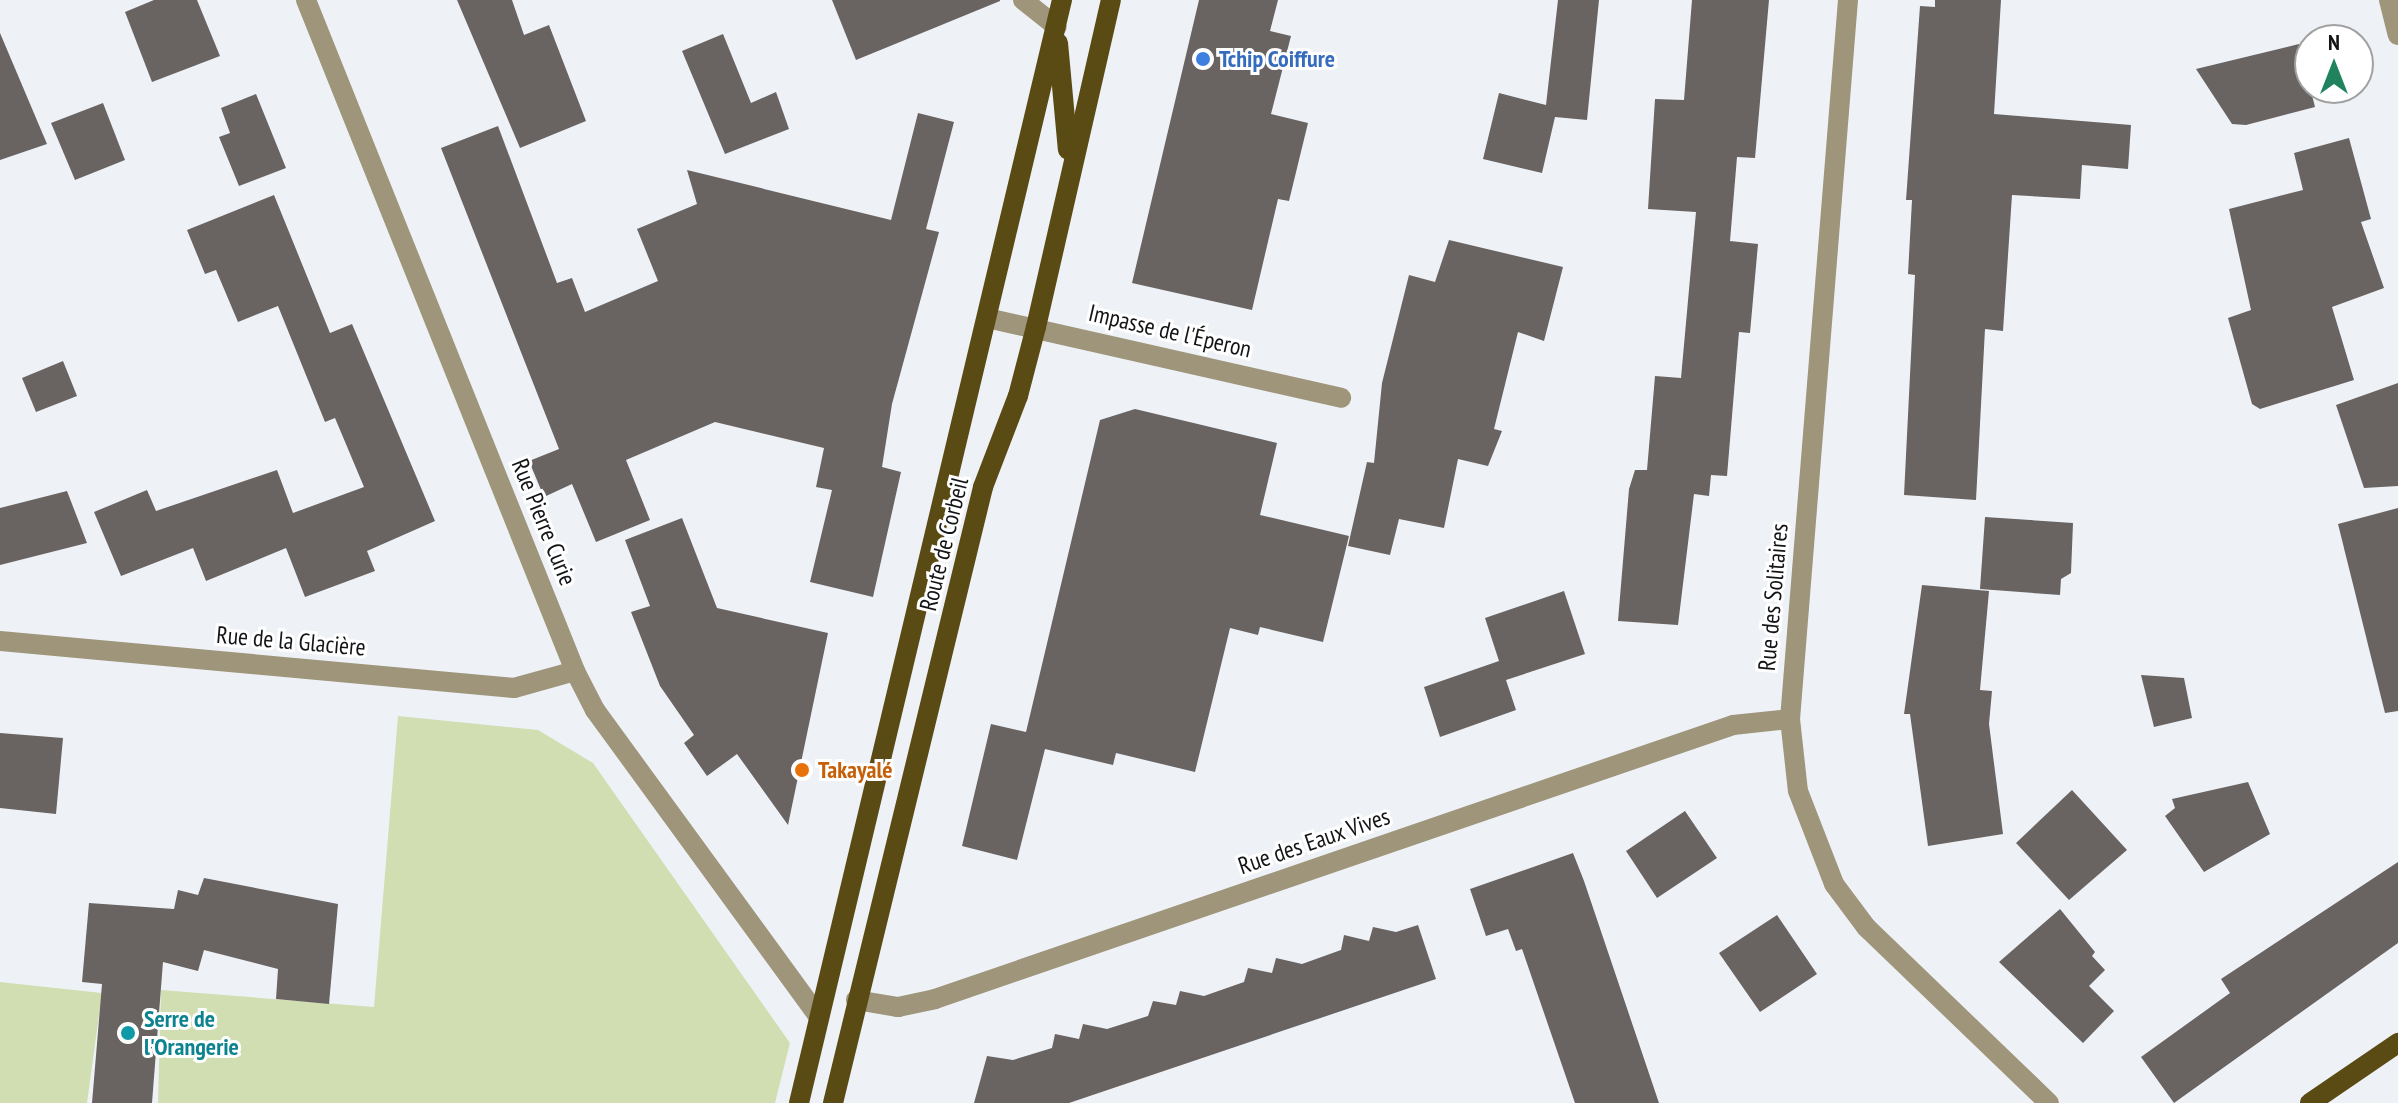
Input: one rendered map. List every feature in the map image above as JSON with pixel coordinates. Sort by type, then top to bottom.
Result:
[{"type":"main road","name":"Route de Corbeil","points":[[799,1103],[1062,0]]},
{"type":"main road","name":"Route de Corbeil","points":[[833,1103],[983,487],[1018,396],[1036,327],[1070,167],[1111,0]]},
{"type":"main road","points":[[1057,27],[1070,167]]},
{"type":"main road","points":[[2310,1103],[2398,1043]]},
{"type":"street","name":"Rue Pierre Curie","points":[[306,0],[575,671],[595,710],[819,1017]]},
{"type":"street","points":[[1023,0],[1057,27]]},
{"type":"street","name":"Rue des Solitaires","points":[[1848,0],[1790,719],[1798,791],[1834,884],[1866,927],[2049,1103]]},
{"type":"street","points":[[2389,0],[2398,35]]},
{"type":"street","name":"Impasse de l'Éperon","points":[[987,318],[1341,398]]},
{"type":"street","name":"Rue de la Glacière","points":[[0,641],[514,688],[575,671]]},
{"type":"street","name":"Rue des Eaux Vives","points":[[856,1000],[898,1007],[935,999],[1733,725],[1790,719]]},
{"type":"green space","points":[[398,716],[538,730],[593,763],[790,1043],[775,1103],[158,1103],[161,990],[374,1007]]},
{"type":"green space","points":[[0,982],[102,993],[87,1103],[0,1103]]},
{"type":"building","points":[[154,0],[197,0],[220,56],[152,82],[125,12]]},
{"type":"building","points":[[457,0],[512,0],[524,35],[549,25],[586,121],[520,148]]},
{"type":"building","points":[[832,0],[1000,0],[1000,1],[856,60]]},
{"type":"building","points":[[1199,0],[1278,0],[1270,31],[1291,36],[1271,114],[1308,123],[1289,201],[1278,199],[1252,310],[1132,283]]},
{"type":"building","points":[[1558,0],[1599,0],[1587,120],[1555,117],[1542,173],[1483,159],[1499,93],[1546,105]]},
{"type":"building","points":[[1692,0],[1769,0],[1755,158],[1737,157],[1730,241],[1758,244],[1750,333],[1739,332],[1727,476],[1711,475],[1709,496],[1694,494],[1678,625],[1618,621],[1629,489],[1635,470],[1647,470],[1655,376],[1681,378],[1696,212],[1648,209],[1655,99],[1684,100]]},
{"type":"building","points":[[1935,0],[2001,0],[1994,114],[2131,125],[2128,169],[2082,165],[2080,199],[2012,195],[2003,331],[1985,329],[1976,500],[1904,495],[1915,275],[1908,274],[1912,200],[1906,200],[1920,6],[1935,7]]},
{"type":"building","points":[[0,33],[47,144],[0,160]]},
{"type":"building","points":[[723,34],[751,103],[776,92],[789,129],[725,154],[682,51]]},
{"type":"building","points":[[2294,45],[2294,104],[2314,104],[2315,107],[2246,125],[2232,124],[2196,69]]},
{"type":"building","points":[[256,94],[286,168],[239,186],[219,137],[230,133],[221,108]]},
{"type":"building","points":[[103,103],[125,160],[75,180],[51,123]]},
{"type":"building","points":[[918,113],[954,122],[926,229],[939,232],[892,404],[882,467],[901,472],[873,597],[810,582],[832,490],[816,487],[824,448],[715,422],[626,460],[650,520],[596,542],[572,484],[544,497],[529,461],[559,449],[441,148],[498,126],[557,283],[572,278],[585,312],[658,281],[637,229],[697,204],[687,170],[891,220]]},
{"type":"building","points":[[2349,138],[2371,219],[2361,222],[2384,288],[2332,307],[2354,380],[2260,409],[2252,404],[2228,318],[2251,310],[2229,209],[2303,190],[2294,153]]},
{"type":"building","points":[[274,195],[330,333],[352,324],[435,521],[367,551],[375,571],[305,597],[286,548],[206,581],[193,548],[121,576],[94,512],[147,490],[156,511],[277,470],[293,513],[364,487],[335,418],[325,422],[278,306],[238,322],[216,270],[205,274],[187,230]]},
{"type":"building","points":[[1449,240],[1563,267],[1544,341],[1518,332],[1494,429],[1502,431],[1488,466],[1458,459],[1444,528],[1399,519],[1390,555],[1348,546],[1367,462],[1374,463],[1382,383],[1409,275],[1435,282]]},
{"type":"building","points":[[63,361],[77,396],[36,412],[22,378]]},
{"type":"building","points":[[2398,383],[2398,486],[2364,488],[2336,405]]},
{"type":"building","points":[[1135,409],[1277,443],[1260,515],[1349,536],[1323,642],[1260,627],[1258,635],[1230,628],[1195,772],[1116,753],[1113,765],[1045,749],[1017,860],[962,846],[991,724],[1026,732],[1100,420]]},
{"type":"building","points":[[67,491],[87,543],[0,565],[0,508]]},
{"type":"building","points":[[2398,508],[2398,711],[2385,713],[2338,524]]},
{"type":"building","points":[[1985,517],[2073,523],[2071,573],[2061,579],[2060,595],[1980,589]]},
{"type":"building","points":[[682,518],[717,608],[828,633],[788,825],[737,754],[707,776],[684,743],[694,735],[660,686],[631,612],[650,606],[625,540]]},
{"type":"building","points":[[1922,585],[1989,591],[1980,690],[1992,691],[1989,724],[2003,834],[1928,846],[1910,714],[1904,714]]},
{"type":"building","points":[[1564,591],[1585,654],[1506,680],[1516,710],[1440,737],[1424,687],[1499,661],[1485,618]]},
{"type":"building","points":[[2141,675],[2184,678],[2192,718],[2154,727]]},
{"type":"building","points":[[0,733],[63,738],[56,814],[0,808]]},
{"type":"building","points":[[2248,782],[2270,834],[2204,872],[2165,816],[2175,808],[2172,799]]},
{"type":"building","points":[[2072,790],[2127,850],[2069,900],[2016,843]]},
{"type":"building","points":[[1685,811],[1717,858],[1657,898],[1626,851]]},
{"type":"building","points":[[1573,853],[1659,1103],[1575,1103],[1522,949],[1516,951],[1508,929],[1486,936],[1470,889]]},
{"type":"building","points":[[2398,862],[2398,943],[2174,1103],[2141,1057],[2230,993],[2221,979]]},
{"type":"building","points":[[204,878],[338,904],[329,1004],[276,999],[278,969],[204,950],[198,971],[163,962],[152,1103],[92,1103],[102,984],[82,982],[89,903],[174,909],[178,890],[198,895]]},
{"type":"building","points":[[2060,909],[2095,952],[2092,956],[2105,970],[2089,986],[2114,1011],[2083,1043],[1999,962]]},
{"type":"building","points":[[1777,915],[1817,974],[1760,1012],[1719,953]]},
{"type":"building","points":[[1418,925],[1436,979],[1069,1103],[974,1103],[987,1056],[1013,1060],[1052,1048],[1055,1034],[1079,1039],[1083,1024],[1107,1029],[1148,1016],[1153,1001],[1176,1005],[1180,991],[1204,996],[1244,982],[1248,968],[1272,973],[1276,958],[1302,964],[1341,950],[1344,935],[1369,941],[1373,927],[1396,932]]},
{"type":"place","name":"Tchip Coiffure","points":[[1203,59]]},
{"type":"place","name":"Takayalé","points":[[802,770]]},
{"type":"place","name":"Serre de l'Orangerie","points":[[128,1033]]}]
